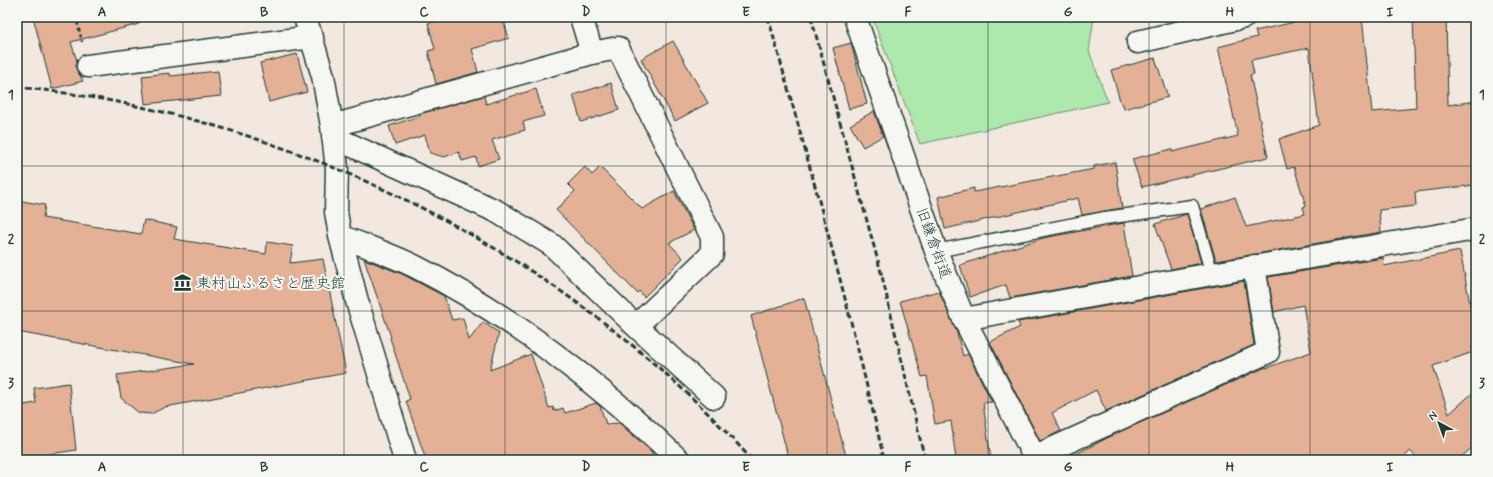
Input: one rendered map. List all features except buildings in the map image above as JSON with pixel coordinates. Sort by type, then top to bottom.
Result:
[{"type":"street","points":[[581,17],[592,52]]},
{"type":"street","name":"旧鎌倉街道","points":[[855,17],[936,251],[964,319],[1035,458]]},
{"type":"street","points":[[1138,42],[1244,17]]},
{"type":"street","points":[[88,66],[309,27],[323,76],[332,131],[337,169],[336,212],[340,236],[359,308],[405,460]]},
{"type":"street","points":[[332,131],[592,52],[618,48],[712,237],[712,254],[636,326]]},
{"type":"street","points":[[332,131],[496,211],[552,245],[636,326],[714,397]]},
{"type":"street","points":[[964,319],[1254,266],[1476,229]]},
{"type":"street","points":[[340,236],[416,267],[502,316],[602,392],[679,460]]},
{"type":"street","points":[[1035,458],[1268,352],[1254,266]]},
{"type":"lane","points":[[936,251],[1105,218],[1192,206],[1212,274]]},
{"type":"green space","points":[[872,17],[1094,17],[1089,51],[1108,102],[920,144]]},
{"type":"railway","points":[[768,17],[844,293],[884,460]]},
{"type":"railway","points":[[811,17],[881,272],[925,460]]},
{"type":"railway","points":[[17,87],[120,103],[222,128],[322,163],[419,206],[511,258],[598,318],[679,386],[752,460]]},
{"type":"place","name":"東村山ふるさと歴史館","points":[[183,283]]}]
